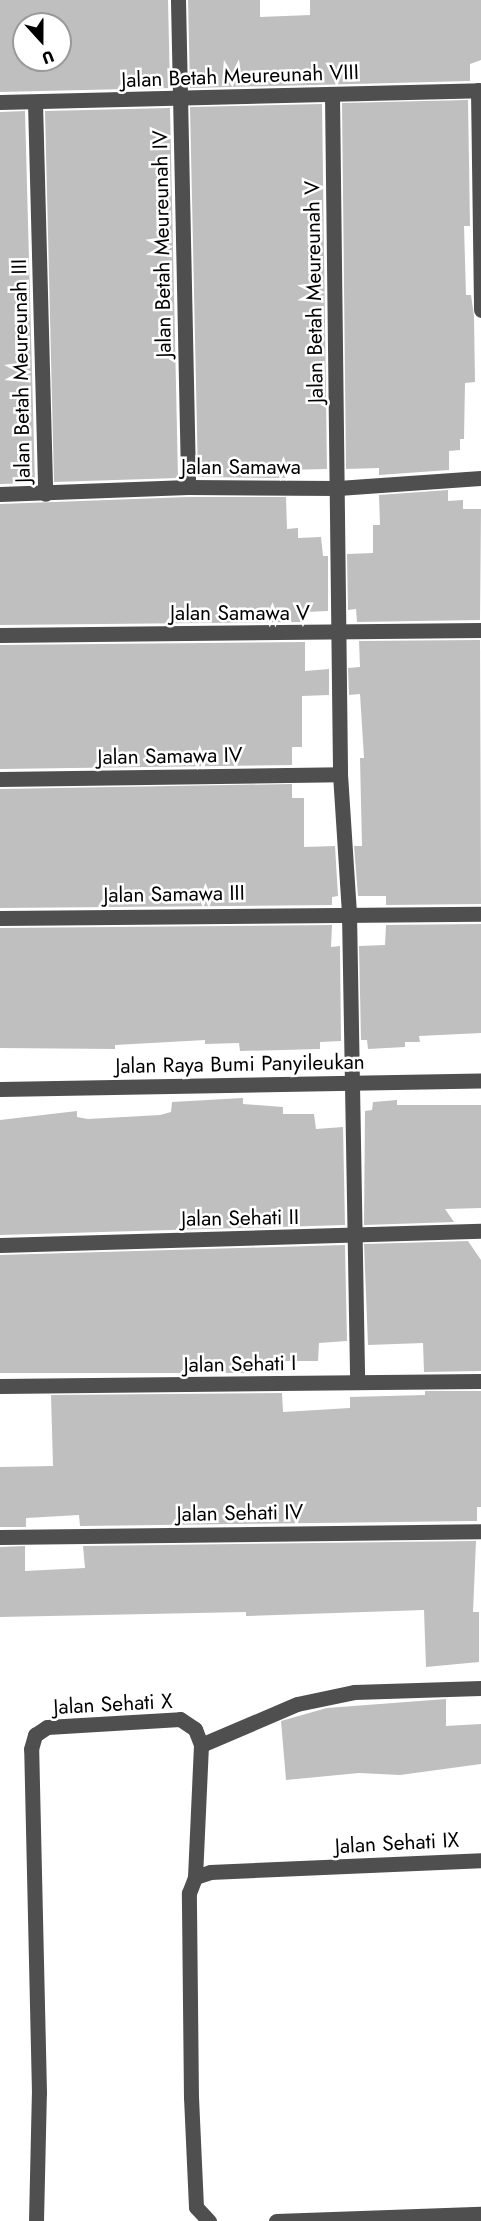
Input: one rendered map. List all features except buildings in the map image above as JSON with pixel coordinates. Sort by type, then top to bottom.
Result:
[{"type":"street","name":"Jalan Betah Meureunah IV","points":[[178,0],[188,487]]},
{"type":"street","name":"Jalan Betah Meureunah VIII","points":[[0,102],[480,90]]},
{"type":"street","points":[[480,90],[481,310]]},
{"type":"street","name":"Jalan Betah Meureunah V","points":[[332,95],[340,774],[350,913],[357,1382]]},
{"type":"street","name":"Jalan Betah Meureunah III","points":[[35,102],[45,494]]},
{"type":"street","name":"Jalan Samawa","points":[[0,494],[188,487],[338,488],[481,478]]},
{"type":"street","name":"Jalan Samawa V","points":[[0,635],[481,630]]},
{"type":"street","name":"Jalan Samawa IV","points":[[0,779],[340,774]]},
{"type":"street","name":"Jalan Samawa III","points":[[0,918],[350,913],[481,914]]},
{"type":"street","name":"Jalan Raya Bumi Panyileukan","points":[[0,1089],[481,1081]]},
{"type":"street","name":"Jalan Sehati II","points":[[0,1245],[481,1232]]},
{"type":"street","name":"Jalan Sehati I","points":[[0,1386],[481,1381]]},
{"type":"street","name":"Jalan Sehati IV","points":[[0,1537],[481,1531]]},
{"type":"street","points":[[208,2221],[196,2207],[191,2098],[189,1893],[195,1877],[201,1745],[297,1704],[342,1695],[481,1688]]},
{"type":"street","name":"Jalan Sehati X","points":[[36,2221],[39,2093],[31,1749],[35,1735],[47,1727],[180,1719],[195,1729],[201,1745]]},
{"type":"street","name":"Jalan Sehati IX","points":[[195,1877],[210,1872],[481,1860]]},
{"type":"street","points":[[276,2221],[481,2214]]}]
